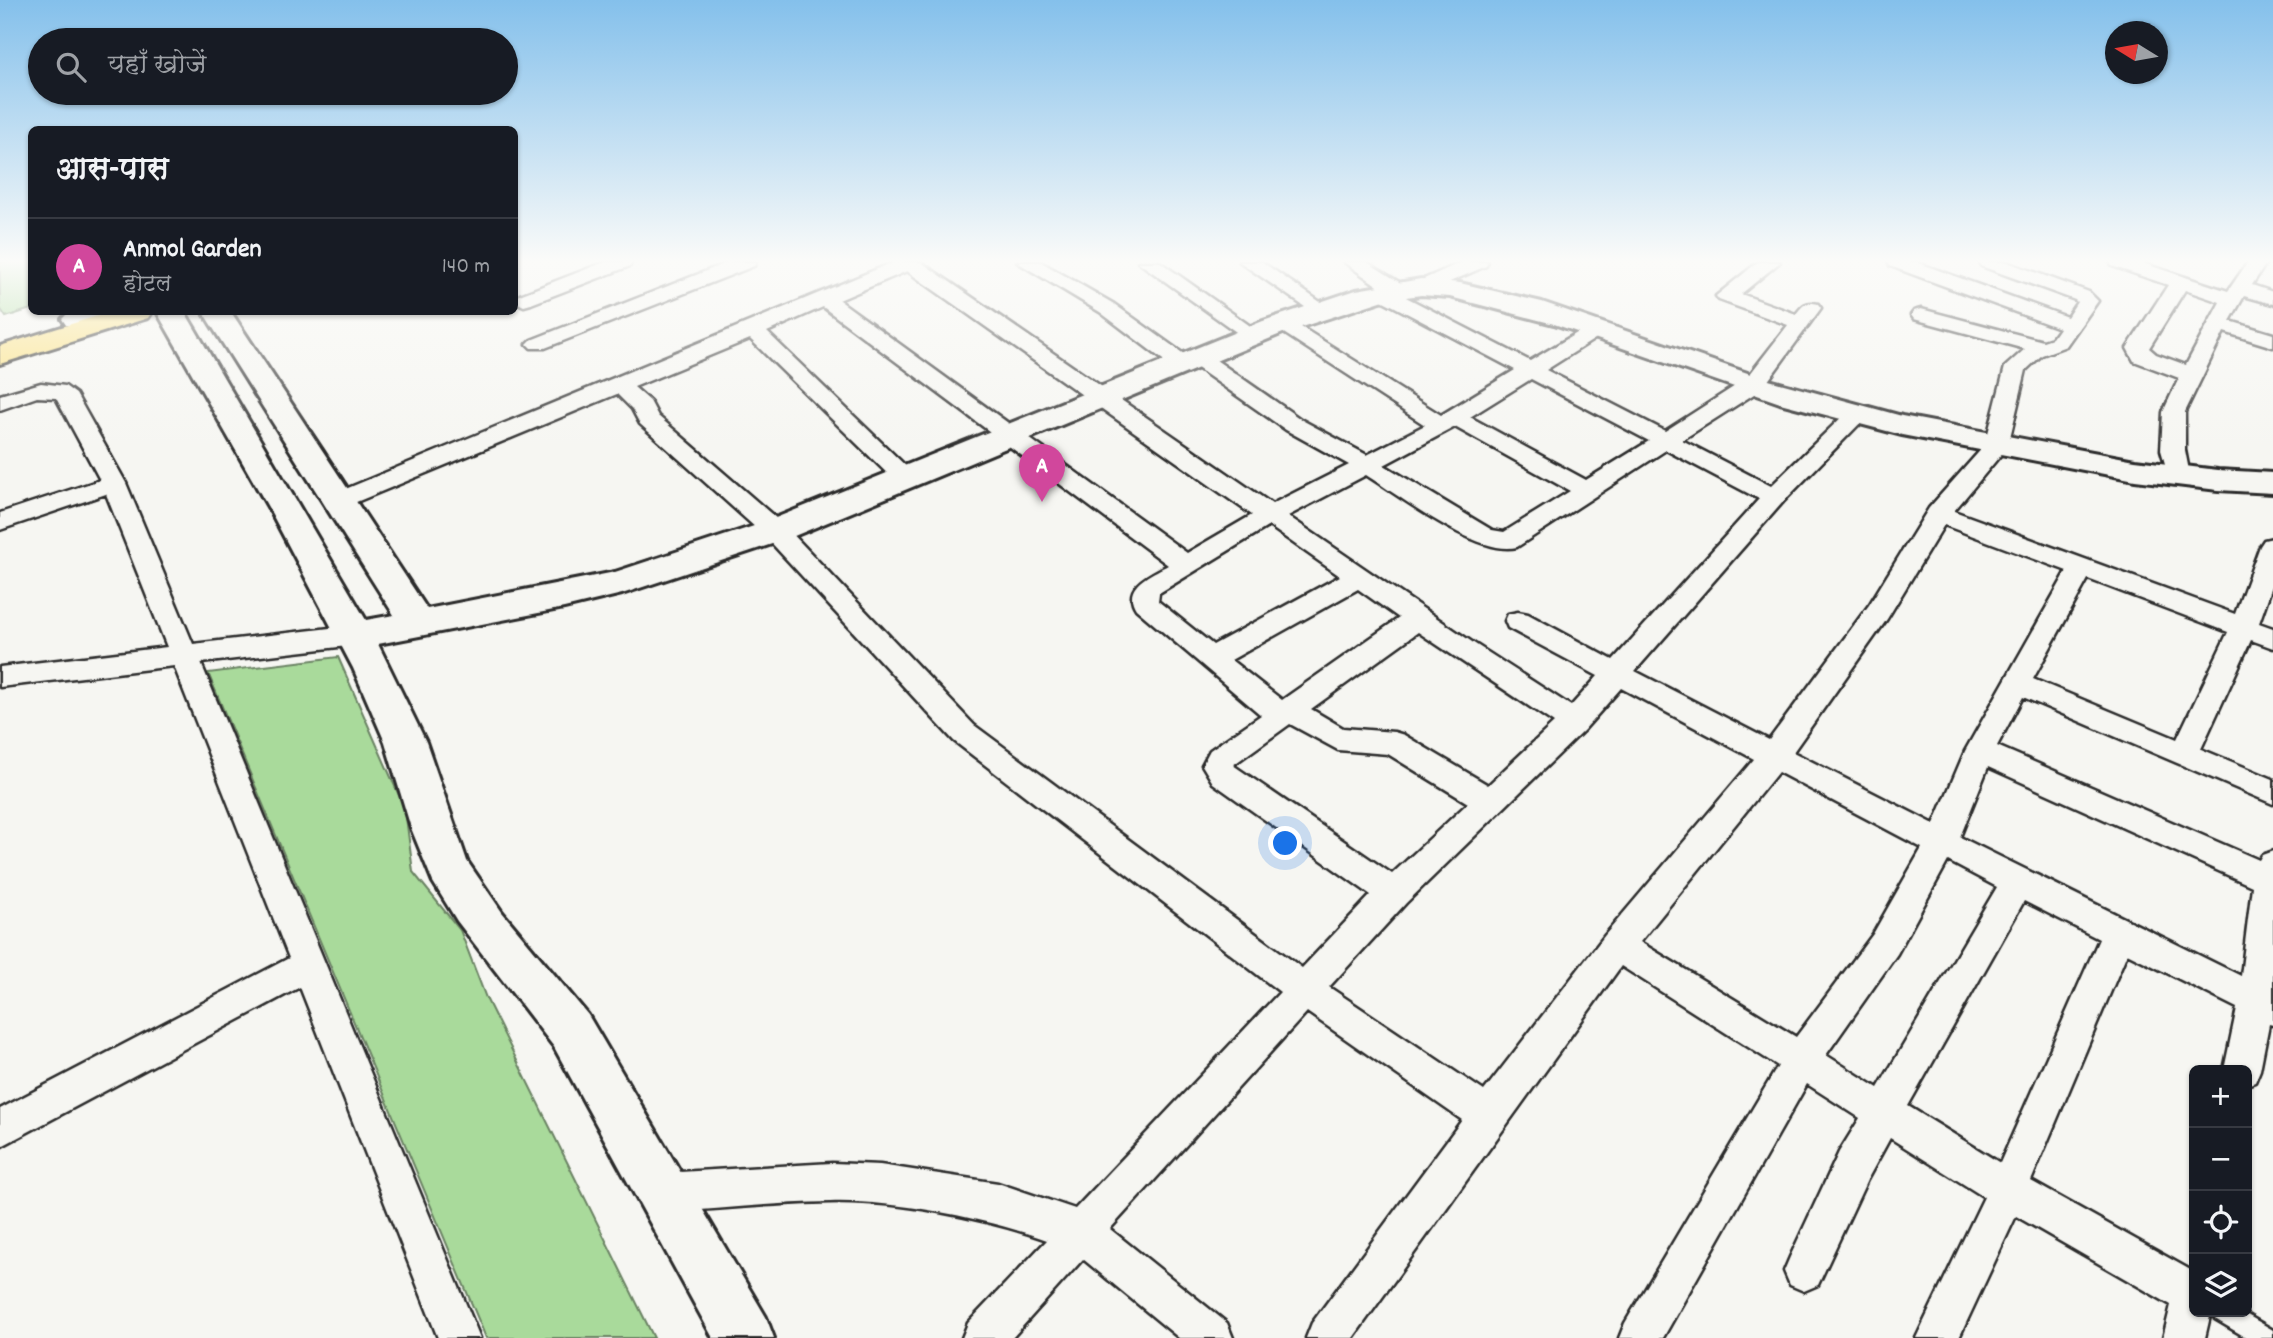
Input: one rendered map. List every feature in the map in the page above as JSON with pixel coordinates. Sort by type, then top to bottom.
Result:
[{"type":"highway","points":[[0,343],[57,324]]},
{"type":"highway","points":[[0,355],[98,324]]},
{"type":"street","points":[[178,324],[356,635],[398,723],[419,777],[433,833],[459,889],[485,924],[550,998],[745,1338]]},
{"type":"street","points":[[225,324],[417,622]]},
{"type":"street","points":[[538,344],[587,324]]},
{"type":"street","points":[[340,500],[767,324]]},
{"type":"street","points":[[860,324],[1186,565]]},
{"type":"street","points":[[998,324],[1418,618],[1574,722]]},
{"type":"street","points":[[1133,324],[1294,425],[1367,464],[1485,537],[1500,541],[1514,538],[1754,384],[1799,324]]},
{"type":"street","points":[[1239,324],[1254,335]]},
{"type":"street","points":[[0,677],[356,635],[564,596],[622,582],[775,531],[1282,324]]},
{"type":"street","points":[[1284,324],[1447,421],[1587,491]]},
{"type":"street","points":[[1455,324],[1532,372],[1774,497]]},
{"type":"street","points":[[1588,324],[1754,384],[1858,414],[1996,446],[2178,476],[2273,483]]},
{"type":"street","points":[[1957,324],[2048,348]]},
{"type":"street","points":[[1327,1338],[1488,1116],[1617,945],[1773,757],[1878,612],[1938,514],[1996,446],[2016,367],[2035,351],[2059,342],[2072,326],[2068,324]]},
{"type":"street","points":[[2153,324],[2138,348],[2142,356],[2192,375]]},
{"type":"street","points":[[2178,476],[2173,450],[2174,412],[2218,324]]},
{"type":"street","points":[[2219,324],[2273,341]]},
{"type":"street","points":[[1489,801],[1394,743],[1338,739],[1285,712],[1212,658],[1145,603],[1145,592],[1270,515],[1447,421],[1532,372],[1599,328]]},
{"type":"street","points":[[754,330],[905,478]]},
{"type":"street","points":[[620,384],[642,406],[648,419],[775,531],[964,733],[1304,990],[1488,1116]]},
{"type":"street","points":[[0,403],[44,389],[58,390],[65,394],[114,483],[459,1338]]},
{"type":"street","points":[[983,1338],[1394,893],[1574,722],[1774,497],[1858,414]]},
{"type":"street","points":[[0,522],[114,483]]},
{"type":"street","points":[[1938,514],[2273,638]]},
{"type":"street","points":[[2184,754],[2244,627],[2273,546]]},
{"type":"street","points":[[1640,1338],[1801,1060],[1885,944],[1941,844],[1980,751],[2015,683],[2082,567]]},
{"type":"street","points":[[1212,658],[1359,577]]},
{"type":"street","points":[[1394,893],[1219,770],[1217,762],[1418,618]]},
{"type":"street","points":[[1518,621],[1941,844],[2264,1004]]},
{"type":"street","points":[[2015,683],[2273,792]]},
{"type":"street","points":[[1980,751],[2272,875],[2264,1004],[2244,1065]]},
{"type":"street","points":[[1804,1271],[1853,1166],[2017,883]]},
{"type":"street","points":[[1937,1338],[2008,1191],[2118,934]]},
{"type":"street","points":[[1617,945],[2008,1191],[2189,1293]]},
{"type":"street","points":[[0,1129],[308,965]]},
{"type":"street","points":[[663,1193],[794,1183],[880,1185],[998,1203],[1080,1231],[1213,1338]]},
{"type":"street","points":[[2184,1338],[2189,1317]]},
{"type":"lane","points":[[2231,1317],[2267,1338]]},
{"type":"green space","points":[[338,657],[405,809],[413,872],[460,930],[486,998],[654,1338],[486,1338],[208,673]]},
{"type":"place","name":"Anmol Garden","points":[[1042,502]]}]
